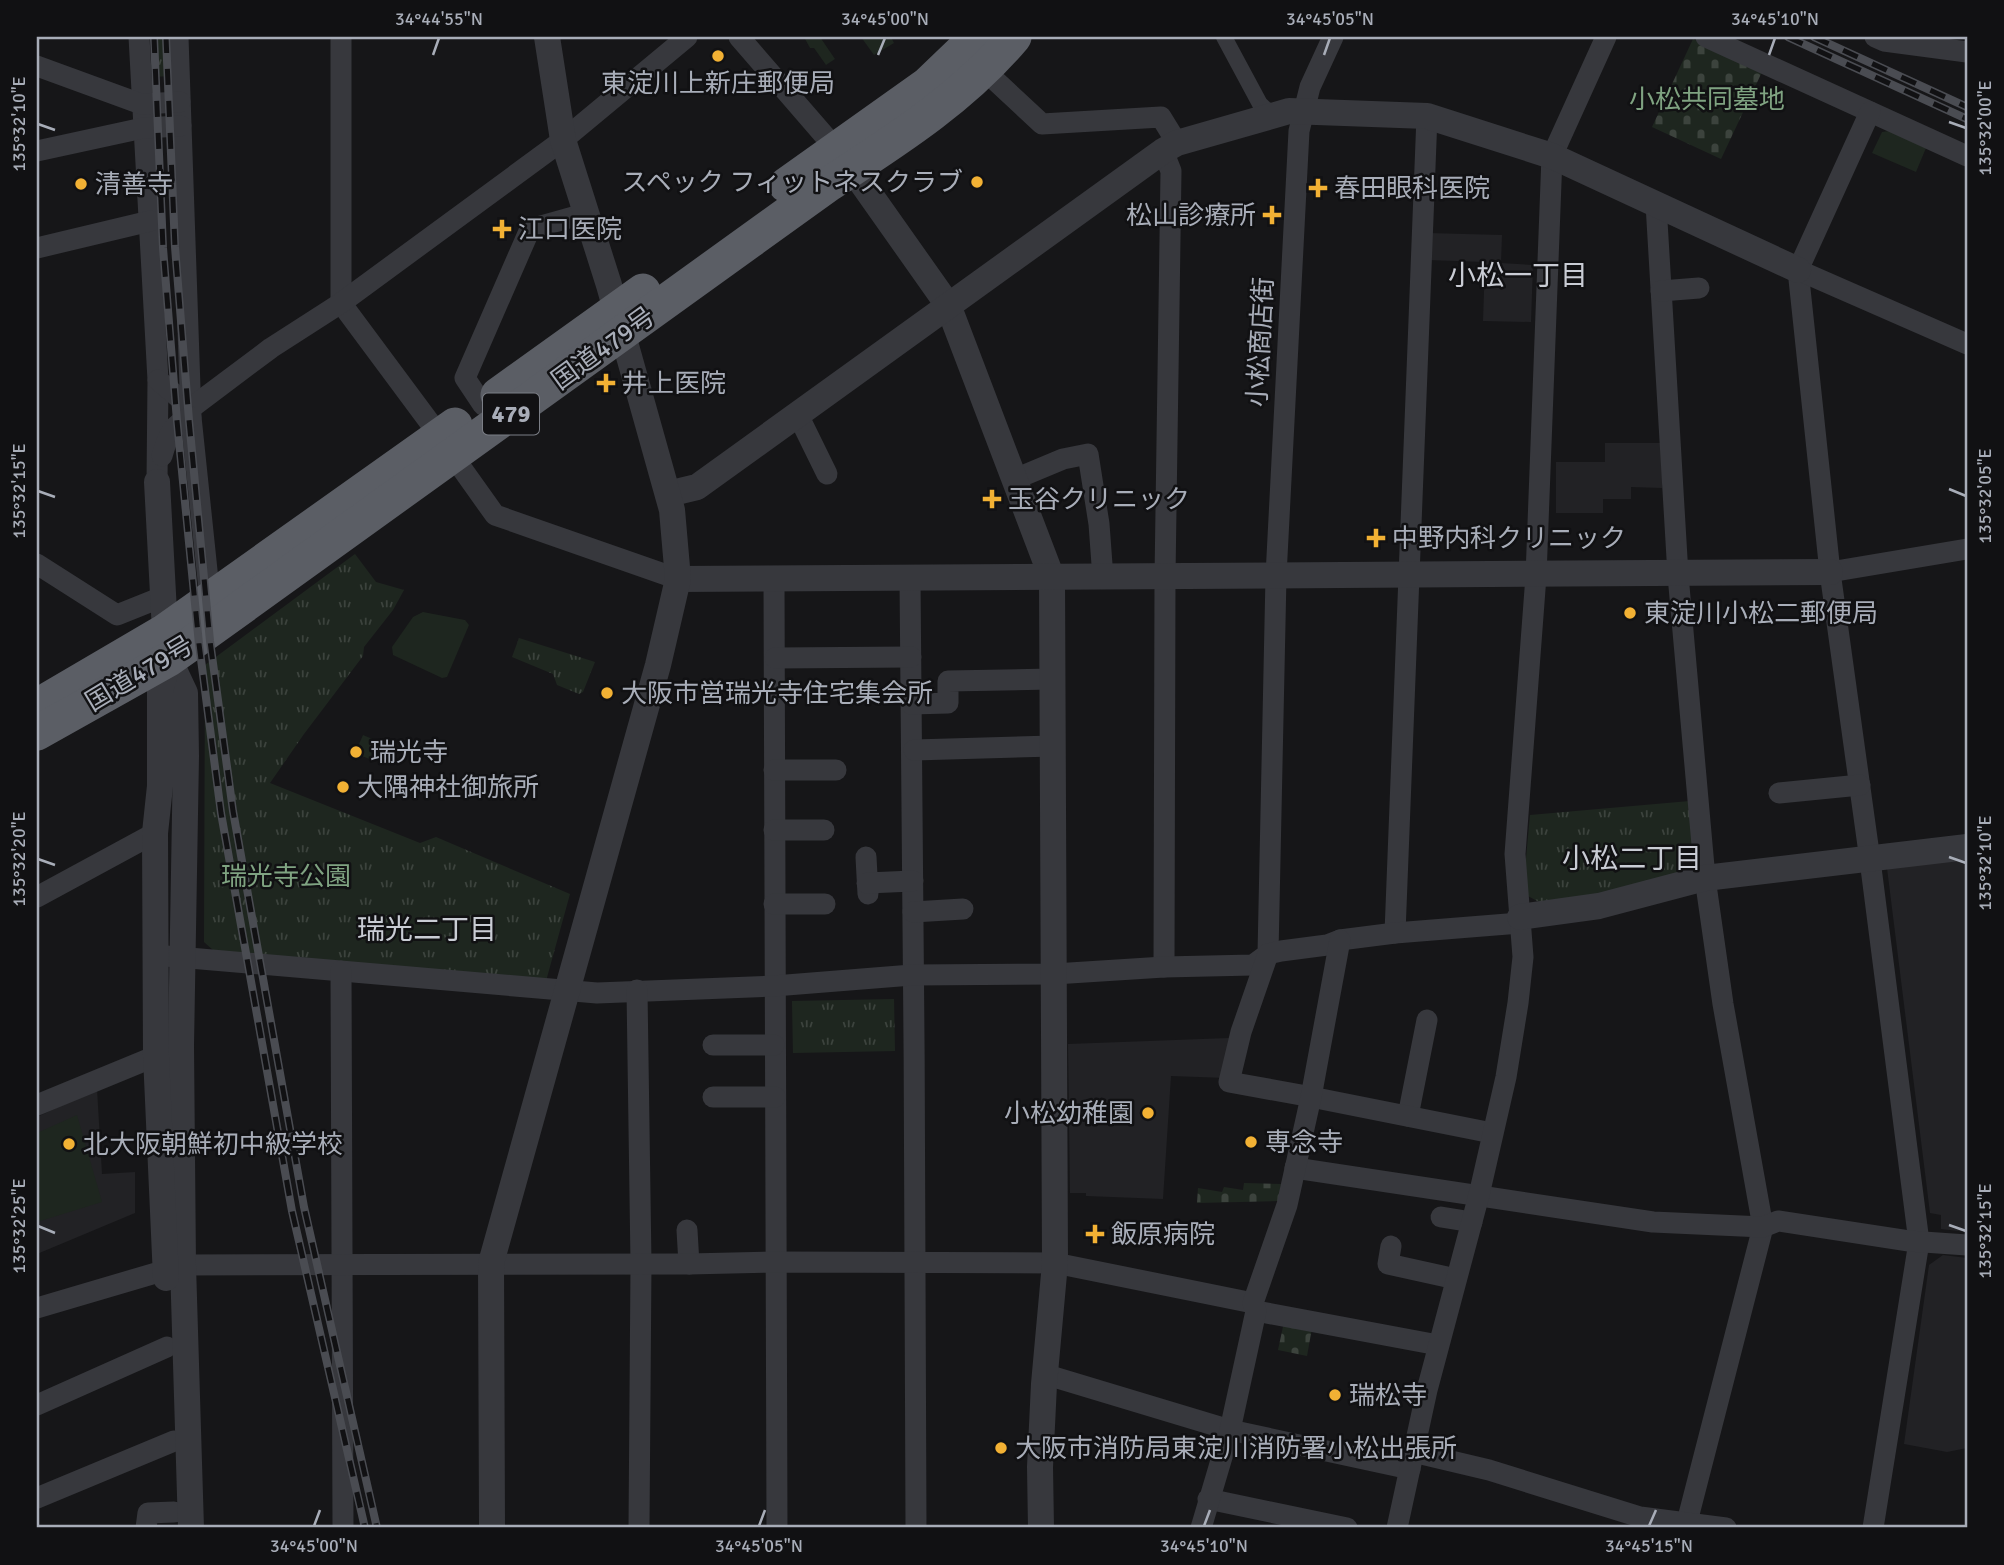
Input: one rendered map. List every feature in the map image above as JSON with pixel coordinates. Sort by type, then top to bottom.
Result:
[{"type":"highway","name":"国道479号","points":[[37,706],[165,629],[446,446],[844,159],[948,102],[980,53],[1014,37]]},
{"type":"highway","name":"国道479号","points":[[37,733],[165,629],[446,446],[483,405],[618,322]]},
{"type":"street","points":[[139,37],[158,380],[157,482],[165,629],[160,691],[160,786],[155,833],[170,956],[180,1523]]},
{"type":"street","points":[[178,37],[191,413],[209,599]]},
{"type":"street","points":[[341,37],[341,303],[495,515],[678,579],[1536,576],[1830,572],[1967,549]]},
{"type":"street","points":[[492,1528],[491,1263],[658,665],[678,579],[676,534],[668,494],[587,213],[563,140],[547,37]]},
{"type":"street","points":[[157,482],[170,431],[191,413],[271,348],[341,303],[563,140],[687,37]]},
{"type":"street","points":[[739,37],[844,159],[948,304],[1052,578],[1055,1263],[1044,1374],[1040,1467],[1041,1528]]},
{"type":"street","points":[[1224,37],[1260,104],[1273,116]]},
{"type":"street","name":"小松商店街","points":[[1311,1097],[1229,1082],[1241,1032],[1268,954],[1276,576],[1298,131],[1310,87],[1334,37]]},
{"type":"street","points":[[1397,1528],[1438,1345],[1479,1195],[1506,1077],[1518,1003],[1523,957],[1515,854],[1536,576],[1552,156],[1606,37]]},
{"type":"street","points":[[1706,37],[1967,156]]},
{"type":"street","points":[[1875,37],[1884,41],[1967,52]]},
{"type":"street","points":[[980,53],[1042,124],[1161,117],[1170,147],[1164,577],[1164,967]]},
{"type":"street","points":[[37,65],[141,104],[180,102]]},
{"type":"street","points":[[668,494],[697,487],[1170,147],[1289,111],[1427,116],[1552,156],[1798,270],[1967,344]]},
{"type":"street","points":[[1870,112],[1798,270],[1830,572],[1919,1242],[1873,1528]]},
{"type":"street","points":[[1395,933],[1427,116]]},
{"type":"street","points":[[37,151],[142,128],[181,126]]},
{"type":"street","points":[[1656,204],[1678,575],[1705,878],[1723,1004],[1763,1227],[1687,1522]]},
{"type":"street","points":[[483,405],[465,377],[530,229],[587,213]]},
{"type":"street","points":[[37,248],[150,221]]},
{"type":"street","points":[[1661,291],[1699,288]]},
{"type":"street","points":[[158,380],[191,413]]},
{"type":"street","points":[[798,415],[827,474]]},
{"type":"street","points":[[1015,479],[1063,459],[1088,454],[1099,524],[1103,578]]},
{"type":"street","points":[[37,564],[117,615],[165,629]]},
{"type":"street","points":[[911,578],[916,1528]]},
{"type":"street","points":[[774,579],[777,1528]]},
{"type":"street","points":[[165,629],[185,693],[186,756],[170,956],[156,1056],[174,1268],[167,1347],[180,1523]]},
{"type":"street","points":[[775,658],[911,657]]},
{"type":"street","points":[[911,704],[948,703],[948,681],[1051,679]]},
{"type":"street","points":[[914,750],[1053,746]]},
{"type":"street","points":[[774,771],[836,770]]},
{"type":"street","points":[[1779,793],[1860,785]]},
{"type":"street","points":[[774,830],[824,830]]},
{"type":"street","points":[[37,897],[155,833]]},
{"type":"street","points":[[170,956],[597,993],[774,986],[912,975],[1054,974],[1253,965],[1268,954],[1281,951],[1327,945],[1340,940],[1520,920],[1599,906],[1705,878],[1967,847]]},
{"type":"street","points":[[866,857],[867,889],[913,881]]},
{"type":"street","points":[[774,904],[825,904]]},
{"type":"street","points":[[913,912],[963,909]]},
{"type":"street","points":[[1201,1528],[1230,1430],[1255,1307],[1287,1205],[1311,1097],[1340,940]]},
{"type":"street","points":[[341,971],[344,1528]]},
{"type":"street","points":[[637,990],[639,1528]]},
{"type":"street","points":[[1408,1116],[1427,1020]]},
{"type":"street","points":[[713,1045],[774,1045]]},
{"type":"street","points":[[37,1105],[156,1056]]},
{"type":"street","points":[[713,1097],[775,1097]]},
{"type":"street","points":[[1311,1097],[1492,1133]]},
{"type":"street","points":[[1295,1168],[1653,1223],[1763,1227],[1778,1221],[1919,1242],[1967,1245]]},
{"type":"street","points":[[1441,1217],[1472,1222]]},
{"type":"street","points":[[687,1230],[689,1264]]},
{"type":"street","points":[[1391,1246],[1388,1264],[1456,1279]]},
{"type":"street","points":[[37,1308],[174,1268],[491,1263],[1055,1263],[1438,1345]]},
{"type":"street","points":[[37,1405],[167,1347]]},
{"type":"street","points":[[1044,1374],[1230,1430],[1489,1471],[1606,1518],[1640,1517],[1726,1528]]},
{"type":"street","points":[[37,1498],[174,1441]]},
{"type":"street","points":[[1208,1499],[1347,1528]]},
{"type":"street","points":[[146,1528],[148,1513],[180,1523]]},
{"type":"shaded area","points":[[1428,233],[1502,235],[1501,263],[1533,265],[1531,322],[1483,321],[1485,262],[1427,260]]},
{"type":"shaded area","points":[[1605,443],[1662,443],[1662,488],[1631,487],[1631,499],[1603,499],[1603,513],[1556,513],[1556,462],[1605,462]]},
{"type":"shaded area","points":[[1967,857],[1967,1232],[1941,1229],[1941,1215],[1930,1213],[1887,868]]},
{"type":"shaded area","points":[[1229,1038],[1226,1078],[1171,1076],[1163,1199],[1070,1193],[1068,1044]]},
{"type":"shaded area","name":"北大阪朝鮮初中級学校","points":[[97,1089],[102,1174],[135,1172],[135,1213],[37,1254],[37,1117]]},
{"type":"shaded area","points":[[1943,1255],[1967,1258],[1967,1448],[1947,1452],[1904,1444],[1929,1265]]},
{"type":"green space","points":[[151,37],[168,37],[170,76],[152,77]]},
{"type":"green space","points":[[804,37],[820,37],[835,59],[826,65]]},
{"type":"green space","points":[[861,37],[891,37],[894,43],[874,55]]},
{"type":"green space","name":"小松共同墓地","points":[[1693,39],[1762,72],[1721,159],[1652,127]]},
{"type":"green space","points":[[1889,131],[1926,148],[1916,172],[1872,153],[1882,132]]},
{"type":"green space","name":"瑞光寺公園","points":[[355,554],[376,582],[404,590],[393,610],[364,647],[363,656],[270,783],[420,843],[436,837],[570,894],[546,981],[213,950],[204,942],[205,665]]},
{"type":"green space","points":[[423,612],[465,620],[469,625],[447,677],[442,678],[393,655],[392,647],[413,617]]},
{"type":"green space","points":[[519,638],[595,662],[583,692],[579,694],[557,685],[553,674],[512,657]]},
{"type":"green space","points":[[363,735],[382,743],[374,761],[355,753]]},
{"type":"green space","points":[[1690,801],[1697,859],[1686,873],[1613,892],[1539,902],[1528,896],[1525,870],[1530,815]]},
{"type":"green space","points":[[894,999],[895,1051],[793,1053],[792,1001]]},
{"type":"green space","points":[[77,1115],[102,1202],[37,1222],[37,1133]]},
{"type":"green space","points":[[1244,1183],[1281,1184],[1279,1201],[1197,1203],[1198,1188],[1222,1192],[1224,1187],[1243,1190]]},
{"type":"green space","points":[[1284,1322],[1312,1328],[1307,1356],[1278,1350]]},
{"type":"railway","points":[[154,37],[163,248],[177,421],[199,644],[221,813],[292,1211],[365,1528]]},
{"type":"railway","points":[[166,37],[175,247],[189,420],[210,641],[233,811],[304,1207],[377,1528]]},
{"type":"railway","points":[[1788,37],[1967,119]]},
{"type":"railway","points":[[1814,37],[1967,107]]},
{"type":"place","name":"東淀川上新庄郵便局","points":[[718,56]]},
{"type":"place","name":"スペック フィットネスクラブ","points":[[977,182]]},
{"type":"place","name":"清善寺","points":[[81,184]]},
{"type":"place","name":"春田眼科医院","points":[[1318,188]]},
{"type":"place","name":"松山診療所","points":[[1272,215]]},
{"type":"place","name":"江口医院","points":[[502,229]]},
{"type":"place","name":"井上医院","points":[[606,383]]},
{"type":"place","name":"玉谷クリニック","points":[[992,499]]},
{"type":"place","name":"中野内科クリニック","points":[[1376,538]]},
{"type":"place","name":"東淀川小松二郵便局","points":[[1630,613]]},
{"type":"place","name":"大阪市営瑞光寺住宅集会所","points":[[607,693]]},
{"type":"place","name":"瑞光寺","points":[[356,752]]},
{"type":"place","name":"大隅神社御旅所","points":[[343,787]]},
{"type":"place","name":"小松幼稚園","points":[[1148,1113]]},
{"type":"place","name":"専念寺","points":[[1251,1142]]},
{"type":"place","name":"北大阪朝鮮初中級学校","points":[[69,1144]]},
{"type":"place","name":"飯原病院","points":[[1095,1234]]},
{"type":"place","name":"瑞松寺","points":[[1335,1395]]},
{"type":"place","name":"大阪市消防局東淀川消防署小松出張所","points":[[1001,1448]]},
{"type":"district","name":"小松一丁目","points":[[1518,275]]},
{"type":"district","name":"小松二丁目","points":[[1632,858]]},
{"type":"district","name":"瑞光二丁目","points":[[427,929]]}]
